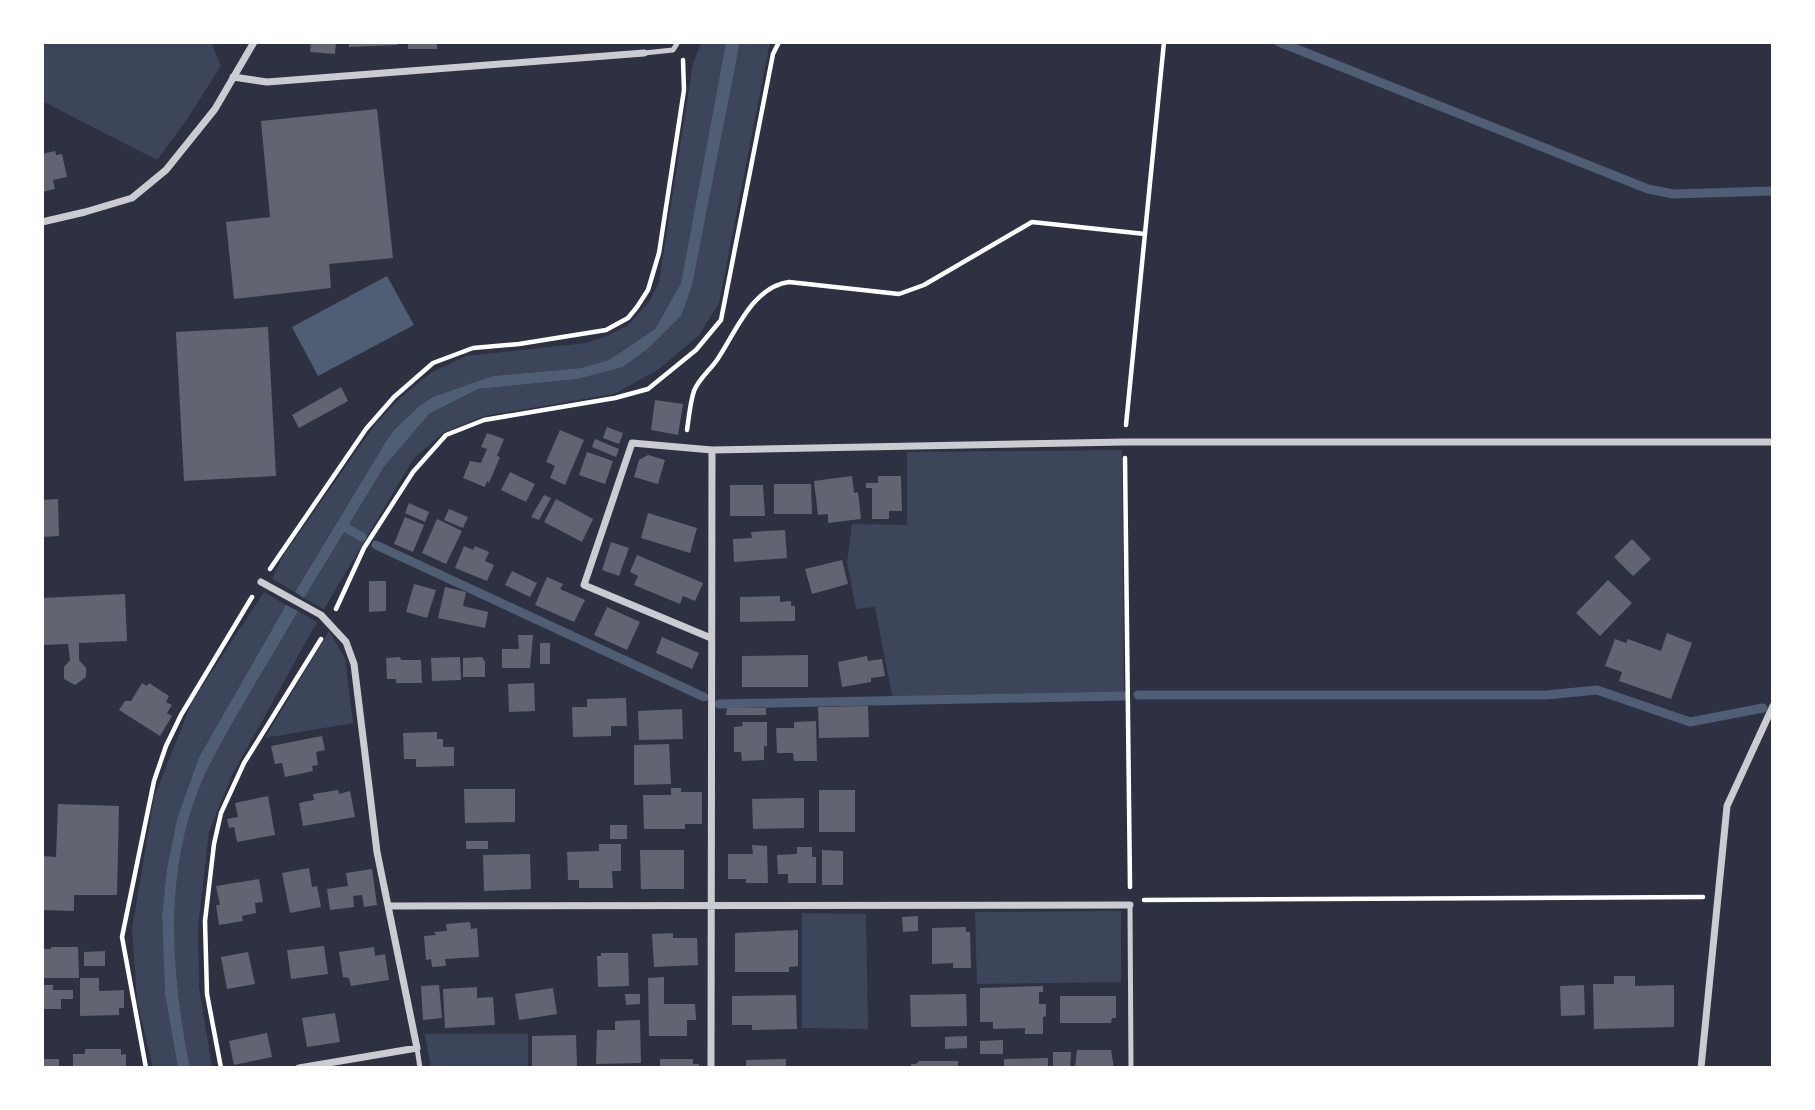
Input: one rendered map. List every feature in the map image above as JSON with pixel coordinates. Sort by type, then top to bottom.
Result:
[{"type":"street","points":[[42,222],[132,198],[166,170],[215,109],[254,42]]},
{"type":"street","points":[[233,77],[267,82],[644,53]]},
{"type":"street","points":[[710,638],[584,584],[632,443],[712,450],[1125,442],[1773,442]]},
{"type":"street","points":[[711,1068],[712,450]]},
{"type":"street","points":[[265,583],[321,615],[346,642],[354,664],[377,852],[417,1048],[299,1068]]},
{"type":"street","points":[[1701,1068],[1727,806],[1773,707]]},
{"type":"street","points":[[388,906],[1130,905]]},
{"type":"lane","points":[[644,53],[673,50],[678,42]]},
{"type":"lane","points":[[1130,905],[1131,1068]]},
{"type":"lane","points":[[417,1048],[421,1068]]},
{"type":"path","points":[[221,1068],[207,994],[205,921],[214,844],[221,813],[244,763],[330,624],[365,548],[413,472],[446,435],[485,420],[615,398],[648,389],[696,350],[721,320],[773,54],[779,42]]},
{"type":"path","points":[[1164,42],[1125,442],[1130,905],[1143,900],[1717,897]]},
{"type":"path","points":[[146,1068],[122,937],[154,780],[181,715],[366,429],[394,397],[433,363],[474,348],[519,344],[606,330],[628,318],[637,307],[648,289],[659,253],[684,90],[683,54]]},
{"type":"path","points":[[683,448],[694,389],[716,361],[747,311],[778,284],[789,282],[899,294],[923,285],[1032,222],[1145,234]]},
{"type":"shaded area","points":[[42,42],[211,42],[221,66],[157,160],[42,101]]},
{"type":"shaded area","points":[[702,42],[726,42],[681,283],[655,329],[609,360],[581,368],[493,376],[418,407],[394,430],[385,443],[295,592],[272,579],[283,556],[376,423],[401,397],[432,372],[466,356],[586,343],[627,326],[649,302],[659,282],[693,63]]},
{"type":"shaded area","points":[[726,42],[740,42],[692,286],[681,316],[650,347],[623,367],[578,379],[478,389],[429,414],[384,467],[304,598],[295,592],[385,443],[394,430],[418,407],[433,397],[493,376],[581,368],[609,360],[655,329],[681,283]]},
{"type":"shaded area","points":[[740,42],[770,42],[719,303],[699,335],[659,369],[614,394],[484,416],[443,433],[414,458],[324,609],[304,598],[384,467],[429,414],[478,389],[578,379],[623,367],[650,347],[681,316],[692,286]]},
{"type":"shaded area","points":[[387,276],[414,325],[318,376],[292,327]]},
{"type":"shaded area","points":[[1122,450],[1124,696],[893,700],[875,607],[856,609],[847,562],[852,524],[907,525],[907,452]]},
{"type":"shaded area","points":[[264,592],[286,605],[199,757],[177,819],[167,868],[162,916],[165,994],[178,1068],[153,1068],[137,1001],[132,929],[154,797],[192,702]]},
{"type":"shaded area","points":[[286,605],[298,611],[210,764],[195,800],[184,838],[174,914],[175,953],[190,1068],[178,1068],[165,994],[162,916],[167,868],[177,819],[199,757]]},
{"type":"shaded area","points":[[298,611],[317,622],[232,775],[209,832],[198,927],[199,986],[212,1068],[190,1068],[175,953],[174,914],[184,838],[195,800],[210,764]]},
{"type":"shaded area","points":[[329,631],[345,658],[353,723],[265,738]]},
{"type":"shaded area","points":[[1121,911],[1121,982],[977,984],[975,912]]},
{"type":"shaded area","points":[[802,913],[866,914],[868,1029],[802,1028]]},
{"type":"shaded area","points":[[425,1034],[528,1034],[528,1068],[431,1068]]},
{"type":"building","points":[[311,42],[336,42],[335,54],[310,52]]},
{"type":"building","points":[[349,42],[398,42],[398,45],[349,47]]},
{"type":"building","points":[[408,42],[437,42],[437,49],[408,49]]},
{"type":"building","points":[[377,109],[393,258],[329,264],[331,288],[234,299],[226,222],[270,217],[261,121]]},
{"type":"building","points":[[55,151],[56,155],[62,154],[67,177],[53,180],[55,189],[42,192],[42,154]]},
{"type":"building","points":[[268,327],[276,476],[184,481],[176,332]]},
{"type":"building","points":[[341,387],[348,401],[299,428],[292,415]]},
{"type":"building","points":[[655,400],[683,404],[678,435],[651,430]]},
{"type":"building","points":[[607,427],[623,433],[619,444],[603,438]]},
{"type":"building","points":[[560,430],[584,440],[565,485],[550,478],[555,466],[546,462]]},
{"type":"building","points":[[487,433],[504,439],[497,456],[500,457],[485,487],[463,478],[470,461],[481,463],[487,449],[481,447]]},
{"type":"building","points":[[595,439],[619,449],[616,457],[592,447]]},
{"type":"building","points":[[587,452],[613,461],[605,484],[579,475]]},
{"type":"building","points":[[648,455],[665,460],[658,484],[634,477],[639,460]]},
{"type":"building","points":[[510,472],[535,484],[526,502],[501,490]]},
{"type":"building","points":[[852,476],[854,493],[858,492],[861,519],[828,523],[828,514],[818,515],[814,481]]},
{"type":"building","points":[[878,476],[901,476],[902,511],[889,511],[889,519],[872,519],[872,488],[866,488],[866,483],[878,483]]},
{"type":"building","points":[[774,484],[811,484],[812,514],[774,514]]},
{"type":"building","points":[[730,485],[763,485],[765,516],[730,516]]},
{"type":"building","points":[[544,495],[551,498],[539,520],[531,517]]},
{"type":"building","points":[[58,499],[59,536],[42,537],[42,500]]},
{"type":"building","points":[[556,499],[593,519],[582,542],[544,522]]},
{"type":"building","points":[[409,503],[429,512],[425,522],[405,513]]},
{"type":"building","points":[[449,509],[468,517],[463,528],[444,520]]},
{"type":"building","points":[[648,513],[697,528],[690,553],[641,538]]},
{"type":"building","points":[[405,517],[424,525],[413,552],[394,544]]},
{"type":"building","points":[[437,519],[462,531],[446,564],[422,553]]},
{"type":"building","points":[[785,530],[787,558],[734,562],[733,539],[752,538],[751,532]]},
{"type":"building","points":[[1632,539],[1651,559],[1633,576],[1614,557]]},
{"type":"building","points":[[611,542],[629,548],[619,576],[602,570]]},
{"type":"building","points":[[464,546],[473,550],[475,546],[489,552],[485,561],[494,565],[487,581],[455,568]]},
{"type":"building","points":[[637,555],[703,583],[695,601],[683,596],[680,604],[634,585],[638,576],[630,572]]},
{"type":"building","points":[[842,560],[848,584],[812,594],[805,569]]},
{"type":"building","points":[[512,571],[537,583],[530,597],[505,585]]},
{"type":"building","points":[[547,577],[563,584],[560,589],[585,600],[574,622],[535,605]]},
{"type":"building","points":[[1608,580],[1632,603],[1600,636],[1576,613]]},
{"type":"building","points":[[369,581],[386,581],[386,611],[369,612]]},
{"type":"building","points":[[414,584],[436,590],[427,618],[406,612]]},
{"type":"building","points":[[445,587],[466,592],[463,606],[488,612],[485,628],[438,618]]},
{"type":"building","points":[[125,594],[127,641],[79,643],[79,660],[86,668],[86,677],[75,685],[64,679],[64,667],[70,660],[68,644],[42,645],[42,598]]},
{"type":"building","points":[[780,596],[780,602],[791,601],[791,606],[795,606],[795,621],[740,622],[740,597]]},
{"type":"building","points":[[607,607],[640,622],[627,650],[594,635]]},
{"type":"building","points":[[1667,633],[1692,643],[1671,699],[1619,681],[1622,672],[1605,666],[1615,639],[1626,643],[1628,639],[1661,651]]},
{"type":"building","points":[[518,635],[533,635],[530,668],[502,668],[502,649],[519,649]]},
{"type":"building","points":[[662,637],[699,653],[692,669],[656,653]]},
{"type":"building","points":[[540,643],[550,643],[550,664],[540,664]]},
{"type":"building","points":[[808,655],[808,687],[742,687],[742,656]]},
{"type":"building","points":[[867,656],[868,661],[882,659],[885,676],[871,678],[871,682],[842,687],[838,662]]},
{"type":"building","points":[[400,657],[401,660],[421,660],[422,683],[396,683],[396,679],[387,679],[386,658]]},
{"type":"building","points":[[460,657],[461,680],[432,681],[431,658]]},
{"type":"building","points":[[482,657],[485,662],[485,677],[463,677],[463,658]]},
{"type":"building","points":[[142,683],[147,686],[149,683],[169,696],[166,702],[172,705],[167,713],[172,716],[160,736],[119,710],[125,701],[131,701]]},
{"type":"building","points":[[534,683],[535,711],[509,712],[508,684]]},
{"type":"building","points":[[626,698],[627,726],[611,726],[611,736],[573,737],[572,707],[587,707],[587,699]]},
{"type":"building","points":[[868,706],[869,737],[819,738],[818,707]]},
{"type":"building","points":[[727,708],[766,708],[766,715],[726,715]]},
{"type":"building","points":[[682,709],[683,739],[639,740],[638,711]]},
{"type":"building","points":[[816,721],[817,761],[794,761],[793,753],[777,753],[776,728],[794,728],[794,722]]},
{"type":"building","points":[[742,722],[767,722],[764,760],[742,761],[741,752],[734,752],[734,727],[743,726]]},
{"type":"building","points":[[437,732],[437,739],[443,739],[443,747],[454,747],[454,766],[416,767],[416,759],[404,759],[403,733]]},
{"type":"building","points":[[322,736],[325,750],[316,752],[318,765],[312,766],[313,771],[285,777],[282,763],[275,764],[271,746]]},
{"type":"building","points":[[669,744],[671,784],[634,785],[634,745]]},
{"type":"building","points":[[671,788],[681,788],[681,792],[702,792],[702,824],[685,824],[685,829],[644,829],[643,795],[671,795]]},
{"type":"building","points":[[464,789],[515,789],[515,822],[465,823]]},
{"type":"building","points":[[338,790],[339,794],[350,791],[355,817],[303,826],[299,803],[314,800],[313,794]]},
{"type":"building","points":[[819,790],[855,790],[855,832],[819,832]]},
{"type":"building","points":[[268,796],[275,835],[237,842],[234,827],[229,828],[227,819],[238,817],[235,803]]},
{"type":"building","points":[[804,798],[804,828],[753,829],[752,799]]},
{"type":"building","points":[[58,804],[119,806],[117,895],[74,895],[74,911],[42,910],[42,856],[56,857]]},
{"type":"building","points":[[610,825],[627,825],[627,839],[610,839]]},
{"type":"building","points":[[466,841],[488,841],[488,849],[466,849]]},
{"type":"building","points":[[599,844],[621,844],[621,871],[612,871],[613,888],[579,888],[579,880],[568,880],[567,852],[599,851]]},
{"type":"building","points":[[752,845],[767,846],[768,883],[746,883],[746,879],[728,879],[728,854],[753,854]]},
{"type":"building","points":[[797,847],[812,847],[812,857],[816,857],[816,883],[788,883],[788,874],[778,874],[777,855],[797,854]]},
{"type":"building","points":[[640,850],[684,850],[684,889],[641,889]]},
{"type":"building","points":[[822,850],[843,851],[843,885],[822,885]]},
{"type":"building","points":[[530,854],[531,889],[484,891],[483,855]]},
{"type":"building","points":[[309,868],[312,887],[317,886],[321,907],[290,913],[282,873]]},
{"type":"building","points":[[372,869],[377,905],[364,907],[362,895],[353,896],[354,907],[330,910],[327,889],[348,886],[346,873]]},
{"type":"building","points":[[259,879],[263,902],[255,903],[256,913],[242,916],[243,921],[219,925],[216,905],[220,905],[216,886]]},
{"type":"building","points":[[918,916],[918,931],[903,932],[902,917]]},
{"type":"building","points":[[470,922],[471,929],[477,928],[479,957],[445,959],[446,966],[432,967],[431,959],[426,960],[424,936],[447,931],[446,924]]},
{"type":"building","points":[[966,927],[966,932],[970,932],[971,968],[953,968],[953,963],[932,964],[932,928]]},
{"type":"building","points":[[798,930],[798,966],[789,967],[789,972],[735,972],[735,933]]},
{"type":"building","points":[[673,933],[673,938],[697,938],[698,965],[654,967],[652,934]]},
{"type":"building","points":[[324,946],[328,974],[291,979],[287,950]]},
{"type":"building","points":[[78,947],[79,978],[42,978],[42,949]]},
{"type":"building","points":[[374,947],[375,956],[385,954],[389,980],[351,986],[349,978],[343,977],[339,952]]},
{"type":"building","points":[[105,951],[105,966],[84,966],[84,952]]},
{"type":"building","points":[[248,952],[255,984],[227,989],[221,957]]},
{"type":"building","points":[[601,953],[628,953],[629,986],[598,987],[597,956],[601,956]]},
{"type":"building","points":[[1614,976],[1635,976],[1635,986],[1674,985],[1674,1027],[1594,1029],[1593,984],[1614,984]]},
{"type":"building","points":[[664,977],[664,1004],[695,1004],[696,1020],[687,1020],[687,1036],[649,1036],[648,978]]},
{"type":"building","points":[[80,978],[99,978],[99,991],[124,990],[124,1008],[119,1008],[119,1015],[80,1016]]},
{"type":"building","points":[[42,985],[53,985],[53,990],[73,990],[73,999],[61,999],[61,1009],[42,1009]]},
{"type":"building","points":[[439,985],[442,1018],[423,1020],[421,986]]},
{"type":"building","points":[[1584,985],[1585,1015],[1561,1016],[1560,986]]},
{"type":"building","points":[[1043,986],[1043,992],[1039,992],[1039,1004],[1046,1004],[1043,1034],[1025,1034],[1025,1028],[993,1029],[993,1022],[980,1022],[980,988]]},
{"type":"building","points":[[477,987],[477,998],[493,997],[495,1025],[445,1028],[443,989]]},
{"type":"building","points":[[553,988],[557,1014],[519,1020],[515,994]]},
{"type":"building","points":[[625,994],[640,994],[640,1004],[626,1005]]},
{"type":"building","points":[[966,994],[967,1026],[911,1027],[910,995]]},
{"type":"building","points":[[796,995],[797,1029],[752,1030],[752,1025],[732,1025],[732,996]]},
{"type":"building","points":[[1060,996],[1116,996],[1116,1018],[1112,1018],[1111,1023],[1060,1023]]},
{"type":"building","points":[[335,1013],[340,1042],[307,1047],[302,1018]]},
{"type":"building","points":[[640,1020],[641,1063],[596,1064],[597,1030],[615,1030],[615,1021]]},
{"type":"building","points":[[267,1033],[272,1057],[234,1065],[229,1041]]},
{"type":"building","points":[[576,1035],[577,1066],[532,1067],[532,1036]]},
{"type":"building","points":[[967,1036],[967,1048],[945,1049],[945,1037]]},
{"type":"building","points":[[1003,1040],[1003,1054],[980,1054],[980,1041]]},
{"type":"building","points":[[85,1049],[121,1049],[121,1055],[126,1054],[126,1068],[73,1068],[73,1054],[85,1054]]},
{"type":"building","points":[[1077,1050],[1111,1050],[1114,1068],[1075,1068]]},
{"type":"building","points":[[1053,1052],[1071,1052],[1070,1068],[1053,1068]]},
{"type":"building","points":[[1048,1058],[1048,1068],[1004,1068],[1004,1059]]},
{"type":"building","points":[[42,1059],[59,1059],[59,1068],[42,1068]]},
{"type":"building","points":[[660,1059],[693,1059],[693,1064],[699,1064],[699,1068],[660,1068]]},
{"type":"building","points":[[786,1059],[786,1068],[746,1068],[746,1060]]},
{"type":"building","points":[[919,1061],[958,1061],[958,1068],[911,1068],[911,1064]]},
{"type":"waterway","points":[[1279,42],[1648,189],[1673,194],[1773,191]]},
{"type":"waterway","points":[[341,525],[362,537]]},
{"type":"waterway","points":[[376,545],[704,697]]},
{"type":"waterway","points":[[1138,695],[1546,695],[1597,690],[1690,722],[1763,708]]},
{"type":"waterway","points":[[719,704],[1124,696]]}]
